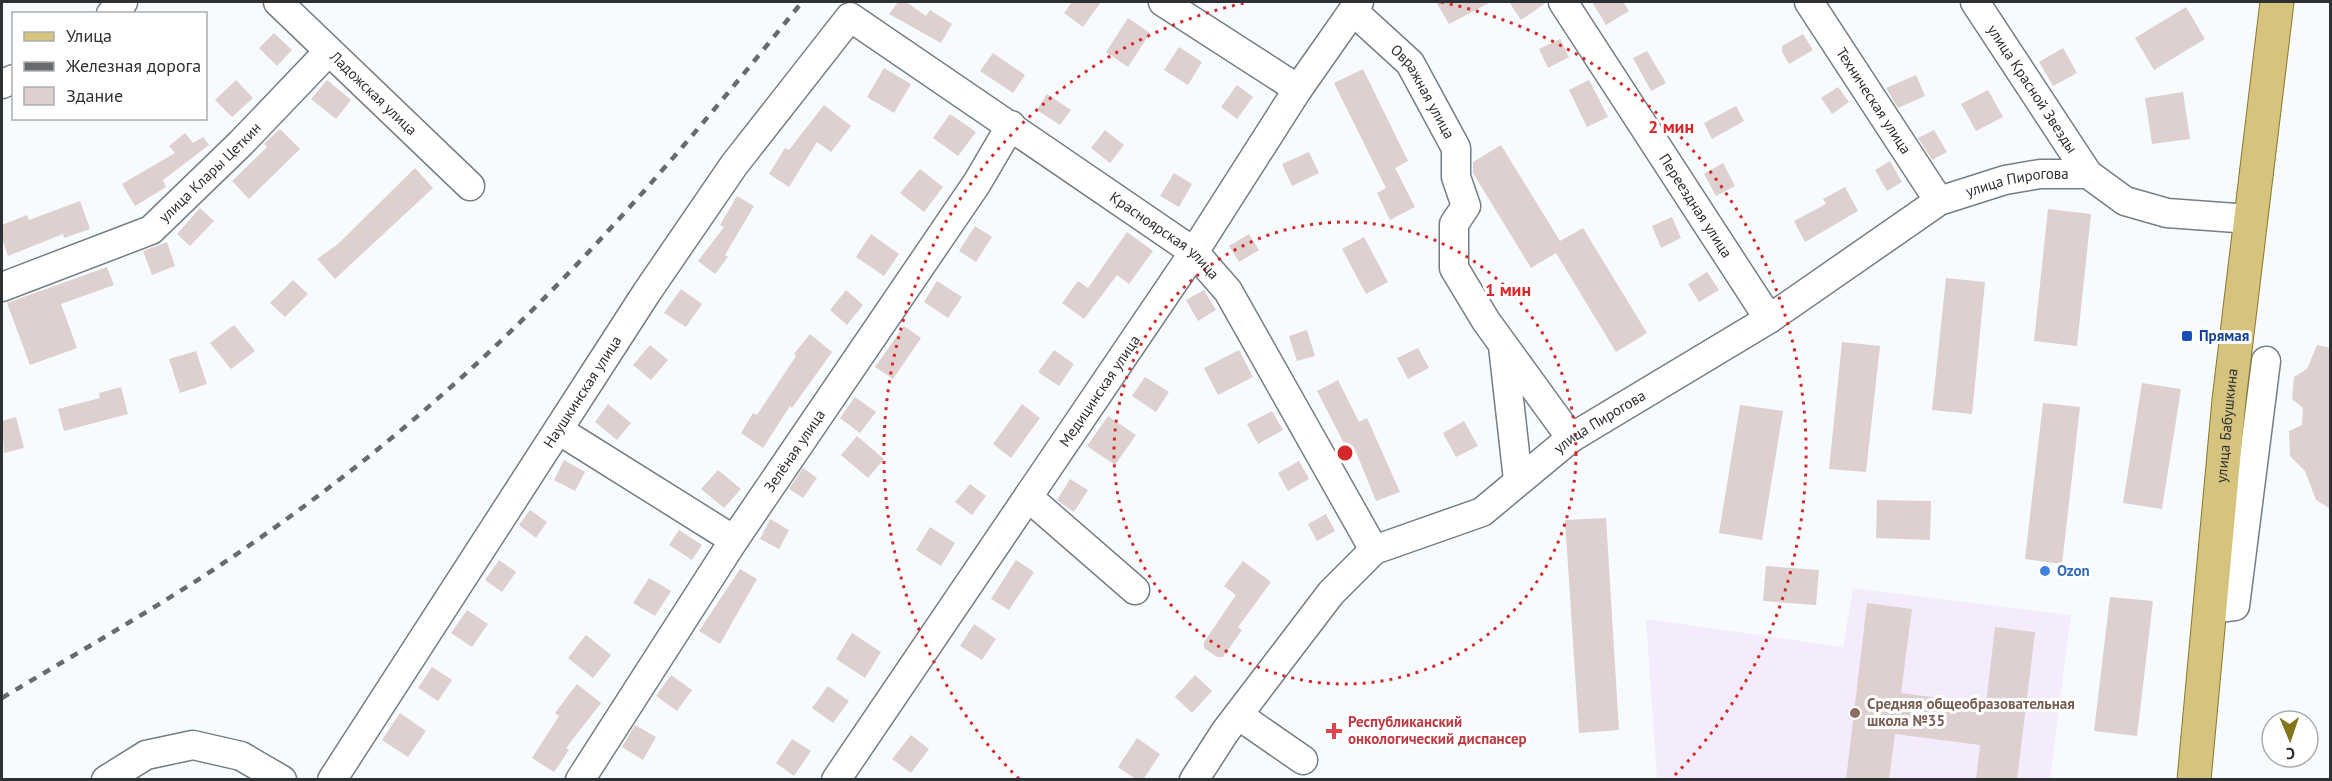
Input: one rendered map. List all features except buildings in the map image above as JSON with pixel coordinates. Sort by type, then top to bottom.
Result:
[{"type":"main road","name":"улица Бабушкина","points":[[2194,780],[2208,609],[2250,219],[2277,2]]},
{"type":"street","name":"Ладожская улица","points":[[278,2],[470,186]]},
{"type":"street","points":[[1163,2],[1298,89]]},
{"type":"street","name":"Переездная улица","points":[[1563,2],[1769,319]]},
{"type":"street","name":"Техническая улица","points":[[1809,2],[1939,201]]},
{"type":"street","name":"улица Красной Звезды","points":[[1975,2],[2088,174]]},
{"type":"street","name":"Медицинская улица","points":[[836,780],[1194,252],[1298,89],[1356,6]]},
{"type":"street","name":"Овражная улица","points":[[1356,6],[1410,63],[1456,148],[1456,177],[1466,206],[1454,224],[1454,268],[1503,344],[1570,438]]},
{"type":"street","name":"Красноярская улица","points":[[850,17],[1194,252],[1228,291],[1374,550]]},
{"type":"street","name":"Наушкинская улица","points":[[332,780],[560,431],[647,292],[734,165],[850,17]]},
{"type":"street","name":"улица Клары Цеткин","points":[[2,287],[151,230],[241,143],[328,52]]},
{"type":"street","name":"Зелёная улица","points":[[580,780],[734,540],[977,183],[1011,125]]},
{"type":"street","name":"улица Пирогова","points":[[1194,780],[1239,715],[1331,593],[1374,550],[1482,512],[1570,438],[1769,319],[1939,201],[2005,180],[2040,174],[2088,174]]},
{"type":"street","points":[[2088,174],[2125,201],[2167,213],[2250,219]]},
{"type":"street","points":[[1503,344],[1518,480]]},
{"type":"street","points":[[2208,609],[2235,606],[2266,361]]},
{"type":"street","points":[[560,431],[734,540]]},
{"type":"street","points":[[1028,497],[1135,590]]},
{"type":"street","points":[[1239,715],[1303,760]]},
{"type":"street","points":[[106,780],[146,755],[193,745],[241,756],[282,780]]},
{"type":"shaded area","name":"Средняя общеобразовательная школа №35","points":[[1853,588],[2071,615],[2050,779],[1657,779],[1646,619],[1843,647]]},
{"type":"railway","points":[[2,698],[161,603],[243,550],[360,463],[443,394],[540,302],[631,206],[802,2]]},
{"type":"place","name":"Прямая","points":[[2187,336]]},
{"type":"place","name":"Ozon","points":[[2045,571]]},
{"type":"place","name":"Средняя общеобразовательная школа №35","points":[[1855,713]]},
{"type":"place","name":"Республиканский онкологический диспансер","points":[[1334,731]]}]
